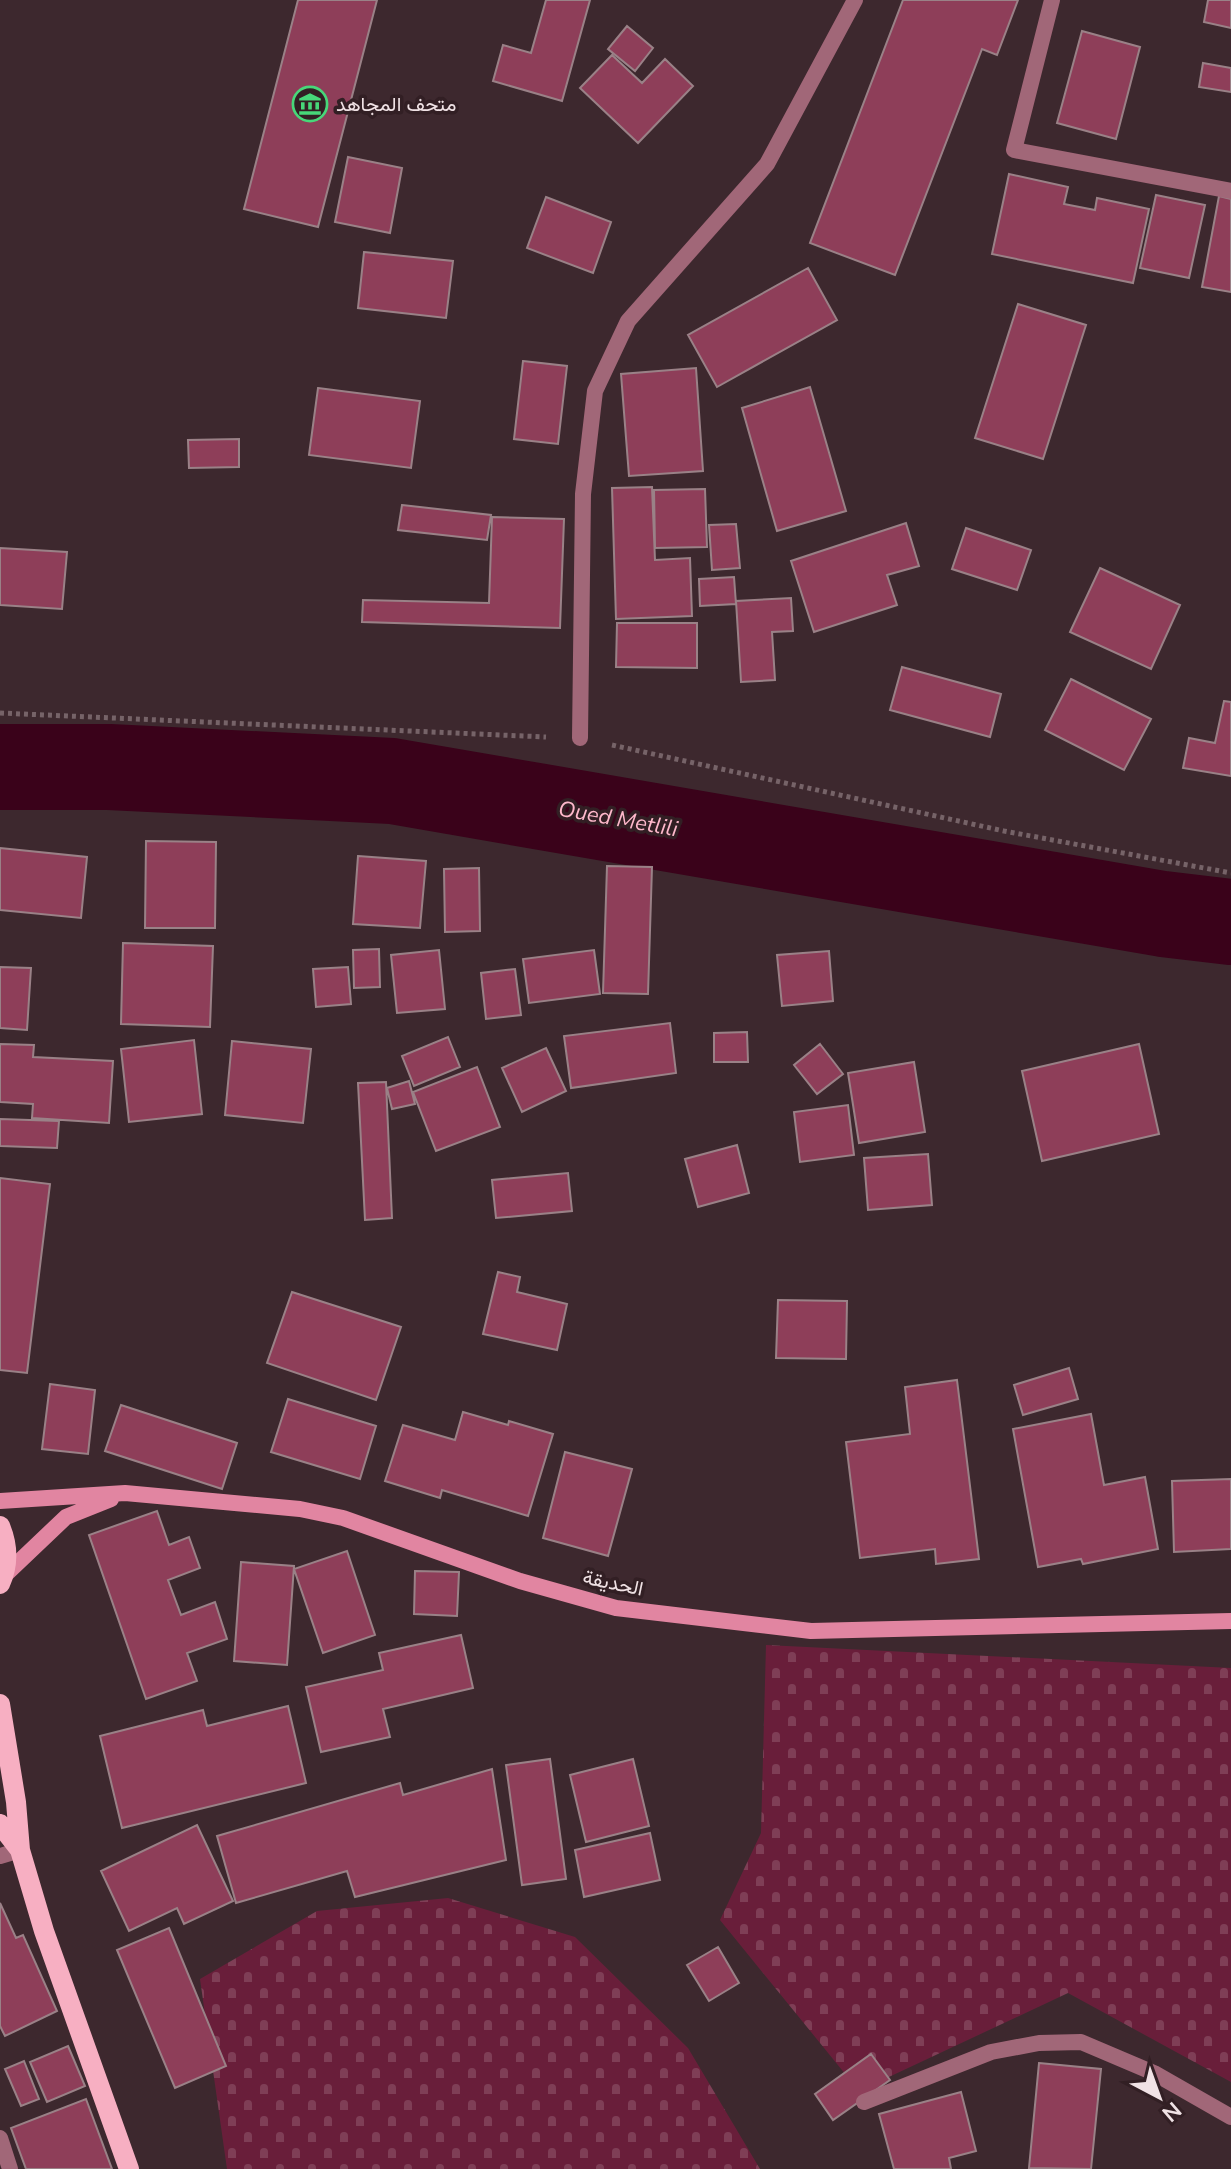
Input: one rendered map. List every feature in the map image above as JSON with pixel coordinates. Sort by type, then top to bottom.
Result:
[{"type":"main road","points":[[0,1526],[7,1543],[2,1580]]},
{"type":"main road","points":[[0,1704],[16,1802],[10,1853]]},
{"type":"main road","points":[[0,1824],[44,1931],[129,2169]]},
{"type":"street","points":[[580,738],[583,494],[595,391],[628,321],[767,164],[855,0]]},
{"type":"street","points":[[1052,0],[1014,150],[1231,191]]},
{"type":"street","points":[[2,1580],[66,1517],[125,1493]]},
{"type":"street","name":"الحديقة","points":[[0,1501],[125,1493],[314,1512],[343,1518],[520,1581],[616,1608],[811,1631],[1231,1621]]},
{"type":"street","points":[[864,2102],[991,2052],[1039,2043],[1081,2042],[1154,2073],[1231,2117]]},
{"type":"street","points":[[0,2138],[10,2169]]},
{"type":"path","points":[[0,713],[580,738],[1004,831],[1231,873]]},
{"type":"green space","points":[[766,1645],[1231,1668],[1231,2082],[1068,1993],[859,2091],[720,1920],[761,1833]]},
{"type":"green space","points":[[448,1898],[575,1937],[688,2048],[760,2169],[227,2169],[200,1979],[317,1911]]},
{"type":"building","name":"متحف المجاهد","points":[[298,0],[377,0],[318,227],[244,209]]},
{"type":"building","points":[[546,0],[590,0],[562,101],[493,81],[503,45],[531,53]]},
{"type":"building","points":[[903,0],[1018,0],[997,55],[982,49],[895,275],[810,243]]},
{"type":"building","points":[[1208,0],[1231,0],[1231,28],[1204,22]]},
{"type":"building","points":[[627,26],[653,48],[635,71],[608,49]]},
{"type":"building","points":[[1082,31],[1140,47],[1116,139],[1057,123]]},
{"type":"building","points":[[612,55],[642,83],[665,59],[693,86],[638,143],[580,88]]},
{"type":"building","points":[[1203,63],[1231,68],[1231,92],[1199,87]]},
{"type":"building","points":[[348,157],[402,168],[390,233],[335,222]]},
{"type":"building","points":[[1009,174],[1068,187],[1064,204],[1095,210],[1097,198],[1149,209],[1133,283],[992,254]]},
{"type":"building","points":[[1156,195],[1205,205],[1189,278],[1140,268]]},
{"type":"building","points":[[1219,196],[1231,199],[1231,292],[1202,287]]},
{"type":"building","points":[[546,197],[611,222],[593,273],[527,248]]},
{"type":"building","points":[[364,252],[453,261],[446,318],[358,308]]},
{"type":"building","points":[[808,268],[837,320],[717,387],[688,335]]},
{"type":"building","points":[[1018,304],[1086,325],[1043,459],[975,438]]},
{"type":"building","points":[[523,361],[567,366],[558,444],[514,439]]},
{"type":"building","points":[[696,368],[703,471],[629,476],[621,374]]},
{"type":"building","points":[[810,387],[846,511],[777,531],[742,408]]},
{"type":"building","points":[[318,388],[420,401],[411,468],[309,455]]},
{"type":"building","points":[[239,439],[239,467],[189,468],[188,440]]},
{"type":"building","points":[[652,487],[655,560],[690,558],[692,616],[616,619],[612,488]]},
{"type":"building","points":[[705,489],[707,547],[655,548],[654,490]]},
{"type":"building","points":[[402,505],[491,515],[487,540],[398,530]]},
{"type":"building","points":[[492,517],[564,519],[560,628],[362,622],[363,600],[489,603]]},
{"type":"building","points":[[906,523],[919,566],[887,575],[897,605],[814,632],[791,561]]},
{"type":"building","points":[[736,524],[740,568],[712,570],[709,525]]},
{"type":"building","points":[[966,528],[1031,550],[1017,590],[952,569]]},
{"type":"building","points":[[0,548],[67,552],[62,609],[0,605]]},
{"type":"building","points":[[1100,568],[1180,605],[1151,669],[1070,632]]},
{"type":"building","points":[[734,577],[736,604],[700,606],[699,579]]},
{"type":"building","points":[[791,598],[793,631],[772,632],[775,680],[741,682],[736,601]]},
{"type":"building","points":[[617,623],[697,623],[697,668],[616,667]]},
{"type":"building","points":[[902,667],[1001,694],[990,737],[890,710]]},
{"type":"building","points":[[1071,679],[1151,719],[1124,770],[1045,730]]},
{"type":"building","points":[[1224,701],[1231,702],[1231,776],[1183,768],[1189,738],[1215,743]]},
{"type":"building","points":[[146,841],[216,842],[215,928],[145,928]]},
{"type":"building","points":[[0,848],[87,857],[81,918],[0,910]]},
{"type":"building","points":[[358,856],[426,861],[420,928],[353,924]]},
{"type":"building","points":[[607,866],[652,867],[648,994],[603,993]]},
{"type":"building","points":[[479,868],[480,931],[445,932],[444,869]]},
{"type":"building","points":[[123,943],[213,946],[210,1027],[121,1024]]},
{"type":"building","points":[[379,949],[380,987],[354,988],[353,950]]},
{"type":"building","points":[[439,950],[445,1009],[397,1013],[391,955]]},
{"type":"building","points":[[594,950],[600,994],[529,1003],[523,959]]},
{"type":"building","points":[[829,951],[833,1001],[782,1006],[777,955]]},
{"type":"building","points":[[0,967],[31,968],[27,1030],[0,1028]]},
{"type":"building","points":[[348,967],[351,1004],[316,1007],[313,969]]},
{"type":"building","points":[[515,969],[521,1015],[486,1019],[481,973]]},
{"type":"building","points":[[670,1023],[676,1073],[571,1088],[564,1036]]},
{"type":"building","points":[[747,1032],[748,1062],[714,1062],[714,1033]]},
{"type":"building","points":[[448,1037],[460,1067],[414,1086],[402,1056]]},
{"type":"building","points":[[194,1040],[202,1114],[129,1122],[121,1049]]},
{"type":"building","points":[[232,1041],[311,1049],[303,1123],[225,1115]]},
{"type":"building","points":[[0,1044],[34,1045],[33,1057],[113,1061],[109,1123],[32,1118],[33,1104],[0,1102]]},
{"type":"building","points":[[820,1044],[843,1074],[817,1094],[794,1065]]},
{"type":"building","points":[[1139,1044],[1159,1134],[1042,1161],[1022,1071]]},
{"type":"building","points":[[546,1048],[566,1091],[522,1112],[502,1068]]},
{"type":"building","points":[[914,1062],[925,1132],[859,1143],[848,1073]]},
{"type":"building","points":[[477,1067],[500,1127],[436,1151],[413,1092]]},
{"type":"building","points":[[409,1081],[415,1104],[392,1109],[387,1088]]},
{"type":"building","points":[[386,1082],[392,1218],[365,1220],[358,1083]]},
{"type":"building","points":[[848,1105],[854,1155],[800,1162],[794,1112]]},
{"type":"building","points":[[0,1119],[59,1121],[57,1148],[0,1146]]},
{"type":"building","points":[[737,1145],[749,1193],[698,1207],[685,1159]]},
{"type":"building","points":[[928,1154],[932,1205],[868,1210],[864,1158]]},
{"type":"building","points":[[568,1173],[572,1211],[496,1218],[492,1180]]},
{"type":"building","points":[[0,1178],[50,1184],[27,1373],[0,1370]]},
{"type":"building","points":[[498,1272],[520,1277],[517,1292],[567,1304],[557,1350],[483,1334]]},
{"type":"building","points":[[292,1292],[401,1327],[376,1400],[267,1363]]},
{"type":"building","points":[[778,1300],[847,1301],[846,1359],[776,1358]]},
{"type":"building","points":[[1069,1368],[1078,1399],[1023,1415],[1014,1385]]},
{"type":"building","points":[[957,1380],[979,1559],[936,1564],[935,1549],[860,1558],[846,1442],[910,1434],[905,1387]]},
{"type":"building","points":[[50,1384],[95,1390],[88,1454],[42,1449]]},
{"type":"building","points":[[288,1399],[376,1426],[360,1479],[271,1452]]},
{"type":"building","points":[[121,1405],[237,1443],[222,1489],[105,1451]]},
{"type":"building","points":[[463,1412],[553,1434],[528,1516],[442,1490],[440,1498],[385,1481],[403,1425],[455,1440]]},
{"type":"building","points":[[1091,1414],[1104,1485],[1145,1477],[1158,1549],[1083,1564],[1081,1559],[1038,1567],[1013,1429]]},
{"type":"building","points":[[565,1452],[632,1469],[608,1556],[543,1538]]},
{"type":"building","points":[[1231,1479],[1231,1549],[1174,1552],[1172,1481]]},
{"type":"building","points":[[157,1511],[169,1545],[189,1537],[200,1568],[168,1580],[181,1615],[215,1602],[227,1639],[187,1653],[197,1681],[146,1699],[89,1535]]},
{"type":"building","points":[[347,1551],[375,1635],[323,1653],[294,1569]]},
{"type":"building","points":[[241,1562],[294,1566],[287,1665],[234,1661]]},
{"type":"building","points":[[415,1571],[459,1572],[457,1616],[414,1614]]},
{"type":"building","points":[[461,1635],[473,1688],[383,1709],[390,1737],[321,1752],[306,1687],[383,1670],[379,1653]]},
{"type":"building","points":[[288,1706],[306,1783],[122,1828],[100,1736],[203,1710],[207,1726]]},
{"type":"building","points":[[550,1759],[566,1879],[522,1885],[506,1765]]},
{"type":"building","points":[[633,1759],[649,1826],[586,1842],[570,1775]]},
{"type":"building","points":[[492,1769],[506,1860],[355,1897],[347,1871],[236,1903],[217,1836],[400,1783],[403,1795]]},
{"type":"building","points":[[197,1825],[233,1901],[184,1924],[177,1908],[129,1931],[101,1871]]},
{"type":"building","points":[[650,1833],[660,1880],[584,1897],[575,1850]]},
{"type":"building","points":[[0,1903],[16,1938],[23,1935],[57,2011],[5,2036],[0,2026]]},
{"type":"building","points":[[169,1928],[226,2066],[175,2088],[117,1950]]},
{"type":"building","points":[[718,1947],[739,1983],[709,2001],[687,1965]]},
{"type":"building","points":[[68,2046],[85,2086],[47,2102],[30,2062]]},
{"type":"building","points":[[871,2054],[890,2080],[833,2120],[815,2094]]},
{"type":"building","points":[[24,2061],[39,2099],[21,2106],[5,2069]]},
{"type":"building","points":[[1039,2063],[1101,2069],[1091,2169],[1029,2168]]},
{"type":"building","points":[[961,2092],[976,2151],[949,2158],[951,2169],[894,2169],[879,2114]]},
{"type":"building","points":[[86,2099],[112,2169],[26,2169],[11,2128]]},
{"type":"waterway","name":"Oued Metlili","points":[[0,767],[109,767],[392,781],[1163,914],[1231,922]]},
{"type":"place","name":"متحف المجاهد","points":[[310,104]]}]
